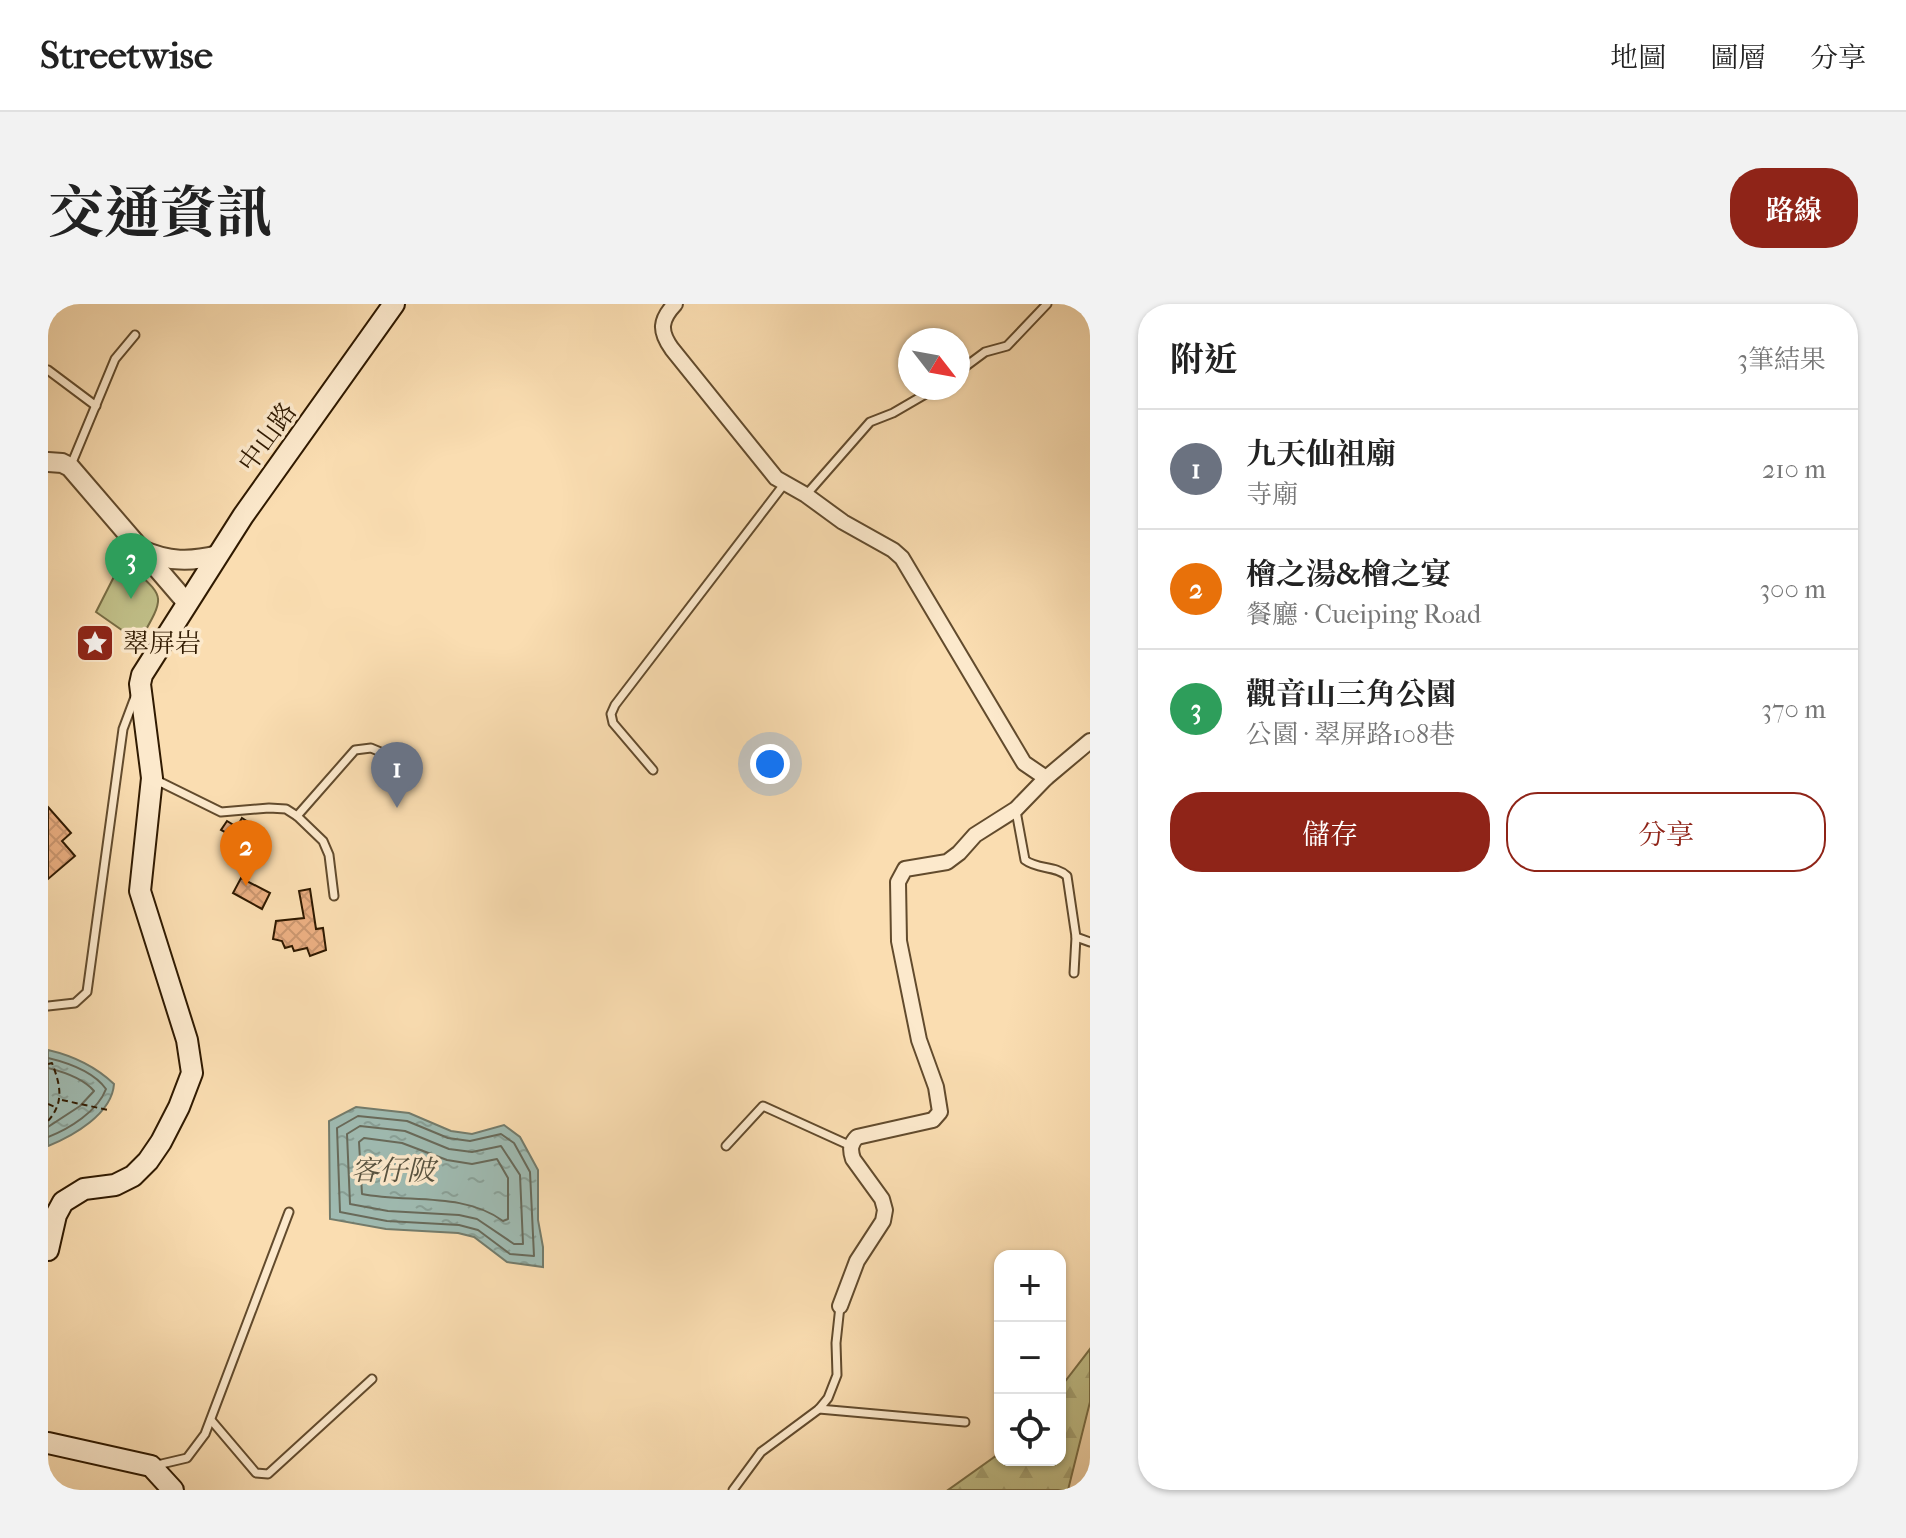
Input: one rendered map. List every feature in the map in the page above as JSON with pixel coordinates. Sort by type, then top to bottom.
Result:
[{"type":"main road","name":"中山路","points":[[140,684],[142,675],[243,516],[394,304]]},
{"type":"main road","points":[[48,1250],[56,1215],[55,1204],[84,1189],[115,1185],[133,1176],[161,1142],[192,1073],[187,1040],[140,891],[152,778],[140,684]]},
{"type":"main road","points":[[48,1443],[151,1466],[173,1490]]},
{"type":"street","points":[[675,304],[662,322],[665,339],[765,466],[843,522],[902,558],[1024,763],[1046,778]]},
{"type":"street","points":[[48,462],[70,467],[187,603]]},
{"type":"street","points":[[140,549],[174,560],[198,560],[218,555]]},
{"type":"street","points":[[840,1306],[857,1261],[883,1221],[885,1210],[882,1199],[853,1159],[851,1146],[857,1137],[933,1120],[940,1112],[936,1087],[919,1040],[899,941],[898,882],[901,873],[913,866],[947,862],[975,835],[1016,809],[1046,778],[1090,741]]},
{"type":"lane","points":[[970,363],[985,352],[1007,346],[1047,304]]},
{"type":"lane","points":[[70,467],[115,359],[135,335]]},
{"type":"lane","points":[[48,370],[96,406]]},
{"type":"lane","points":[[806,495],[870,422],[915,400]]},
{"type":"lane","points":[[653,770],[613,723],[611,714],[615,705],[785,483]]},
{"type":"lane","points":[[48,1006],[75,1003],[87,992],[123,729],[140,684]]},
{"type":"lane","points":[[297,816],[355,750],[371,748],[383,753]]},
{"type":"lane","points":[[152,778],[221,812],[269,808],[286,809],[297,816],[323,841],[329,855],[334,896]]},
{"type":"lane","points":[[1016,809],[1025,860],[1034,867],[1061,870],[1067,876],[1076,937],[1074,973]]},
{"type":"lane","points":[[1076,937],[1090,942]]},
{"type":"lane","points":[[726,1146],[763,1106],[851,1146]]},
{"type":"lane","points":[[151,1466],[187,1458],[205,1434],[289,1212]]},
{"type":"lane","points":[[733,1490],[761,1452],[819,1409],[835,1385],[840,1306]]},
{"type":"lane","points":[[211,1420],[256,1473],[268,1474],[372,1379]]},
{"type":"lane","points":[[819,1409],[965,1422]]},
{"type":"path","points":[[48,1064],[52,1063],[59,1081],[60,1099],[48,1121]]},
{"type":"path","points":[[60,1099],[108,1110]]},
{"type":"path","points":[[48,1104],[56,1108]]},
{"type":"green space","points":[[123,559],[158,596],[155,613],[139,642],[96,612]]},
{"type":"green space","points":[[1090,1349],[1090,1402],[1068,1490],[948,1490],[994,1457],[994,1466],[1066,1466],[1066,1380]]},
{"type":"water","points":[[48,1050],[84,1062],[114,1084],[112,1095],[99,1114],[79,1130],[48,1146]]},
{"type":"water","name":"客仔陂","points":[[356,1107],[409,1113],[451,1131],[472,1134],[504,1125],[520,1137],[538,1170],[538,1220],[543,1267],[507,1262],[474,1237],[458,1233],[386,1229],[330,1219],[329,1121]]},
{"type":"building","points":[[48,807],[71,833],[62,841],[75,856],[48,879]]},
{"type":"building","points":[[242,818],[264,832],[254,848],[245,843],[241,849],[228,842],[232,836],[221,830],[227,821],[237,827]]},
{"type":"building","points":[[241,878],[270,893],[262,909],[233,893]]},
{"type":"building","points":[[310,889],[316,929],[323,928],[326,950],[310,956],[307,948],[294,951],[292,946],[285,948],[282,941],[273,939],[276,921],[304,918],[299,891]]},
{"type":"place","name":"觀音山三角公園","points":[[131,599]]},
{"type":"place","name":"翠屏岩","points":[[95,643]]},
{"type":"place","name":"九天仙祖廟","points":[[397,808]]},
{"type":"place","name":"檜之湯&檜之宴","points":[[246,886]]}]
